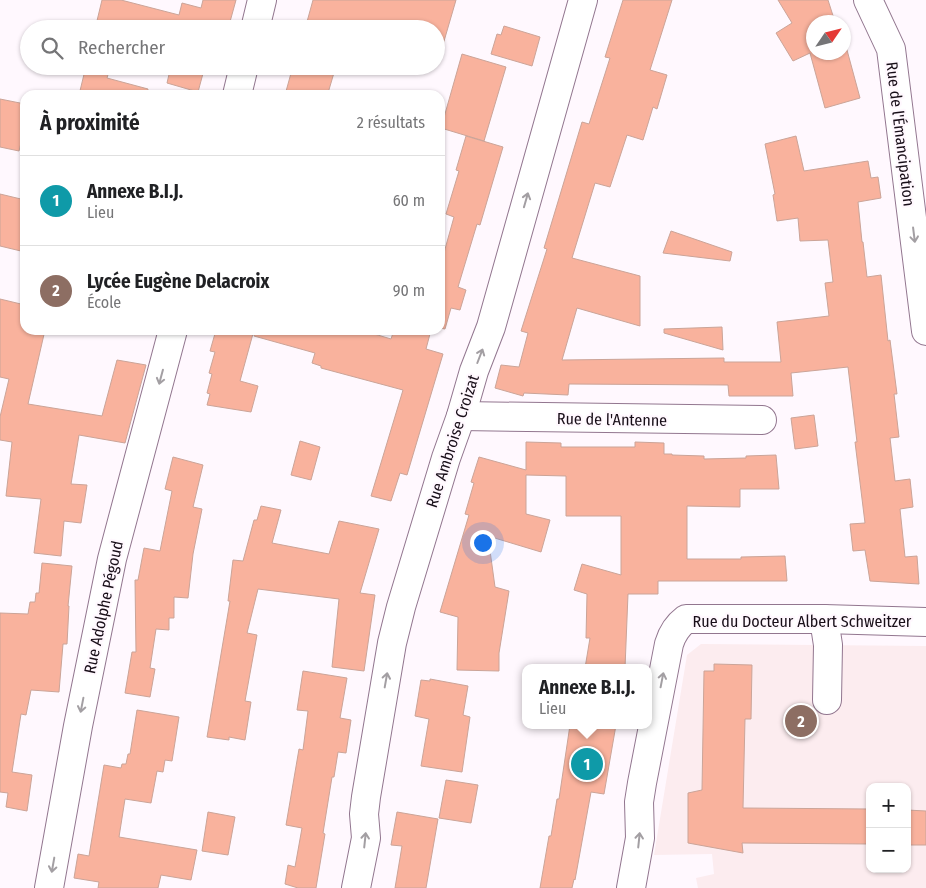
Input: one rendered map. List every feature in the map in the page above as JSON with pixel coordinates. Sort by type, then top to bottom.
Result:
[{"type":"street","points":[[256,20],[262,0]]},
{"type":"street","name":"Rue Ambroise Croizat","points":[[356,888],[366,838],[364,814],[366,797],[392,643],[401,607],[443,467],[474,371],[491,327],[583,0]]},
{"type":"street","name":"Rue de l'Émancipation","points":[[868,0],[891,49],[926,331]]},
{"type":"street","points":[[238,90],[242,75]]},
{"type":"street","name":"Rue Adolphe Pégoud","points":[[50,888],[78,726],[112,559],[172,335]]},
{"type":"street","name":"Rue de l'Antenne","points":[[461,416],[762,420]]},
{"type":"street","name":"Rue du Docteur Albert Schweitzer","points":[[631,888],[640,838],[639,802],[642,783],[669,644],[671,637],[680,624],[686,619],[824,619],[926,622]]},
{"type":"street","points":[[824,619],[828,645],[827,700]]},
{"type":"shaded area","points":[[701,644],[926,646],[926,888],[698,888],[696,878],[714,874],[712,854],[654,855],[687,655]]},
{"type":"building","points":[[102,0],[121,0],[179,15],[182,3],[201,8],[203,0],[236,0],[230,20],[97,20]]},
{"type":"building","points":[[313,0],[456,0],[445,38],[445,20],[307,20]]},
{"type":"building","points":[[623,0],[672,0],[650,70],[667,75],[657,109],[653,107],[643,140],[627,135],[610,187],[595,183],[572,258],[640,276],[640,326],[577,308],[562,360],[724,358],[724,362],[781,362],[777,322],[829,316],[825,283],[833,282],[828,240],[800,241],[798,218],[777,221],[773,195],[775,194],[765,144],[796,136],[804,171],[868,161],[871,178],[878,177],[881,198],[858,202],[862,242],[867,277],[881,275],[888,341],[890,340],[897,394],[894,394],[899,437],[890,438],[895,481],[910,479],[913,507],[900,509],[905,557],[917,556],[919,584],[870,581],[865,550],[853,551],[850,524],[865,523],[848,367],[791,373],[793,396],[729,396],[728,385],[569,384],[568,395],[524,393],[523,396],[495,388],[501,365],[519,367],[528,333],[521,331],[547,249],[544,248],[582,122],[589,124],[610,58],[605,57]]},
{"type":"building","points":[[778,0],[828,0],[833,15],[806,15],[806,55],[793,61],[776,33],[792,23]]},
{"type":"building","points":[[504,26],[540,37],[532,66],[491,54],[497,34],[501,35]]},
{"type":"building","points":[[462,54],[506,67],[484,141],[445,129],[445,114]]},
{"type":"building","points":[[812,60],[850,60],[860,98],[825,108]]},
{"type":"building","points":[[84,75],[108,75],[107,78],[148,89],[148,90],[80,90]]},
{"type":"building","points":[[169,75],[203,75],[199,90],[191,90],[167,83]]},
{"type":"building","points":[[291,75],[333,75],[329,90],[286,90]]},
{"type":"building","points":[[0,99],[20,103],[19,151],[0,147]]},
{"type":"building","points":[[466,136],[503,147],[480,225],[477,224],[458,287],[466,290],[460,310],[451,308],[445,329],[445,249],[454,217],[446,214],[459,171],[456,170]]},
{"type":"building","points":[[0,194],[20,199],[20,251],[0,246]]},
{"type":"building","points":[[671,231],[732,252],[730,261],[663,253]]},
{"type":"building","points":[[0,299],[20,304],[20,335],[44,335],[28,404],[102,416],[117,360],[146,365],[125,443],[79,435],[71,484],[87,485],[81,523],[64,521],[61,556],[34,553],[41,499],[6,496],[12,442],[0,440],[0,417],[9,379],[0,377]]},
{"type":"building","points":[[722,327],[723,350],[664,333],[664,329]]},
{"type":"building","points":[[215,335],[253,335],[240,381],[258,386],[251,412],[207,405],[210,394],[207,393],[212,374],[209,373],[215,352],[210,351]]},
{"type":"building","points":[[378,335],[391,339],[392,335],[430,335],[426,349],[443,354],[407,475],[400,473],[391,501],[371,496],[403,390],[321,368],[321,366],[312,363],[315,353],[254,336]]},
{"type":"building","points":[[814,415],[818,446],[795,449],[791,418]]},
{"type":"building","points":[[300,441],[320,447],[311,480],[291,475]]},
{"type":"building","points":[[526,442],[561,443],[561,447],[635,447],[635,442],[664,443],[664,454],[704,456],[704,459],[776,455],[779,489],[740,489],[740,507],[687,506],[687,559],[741,559],[741,557],[785,556],[787,581],[658,581],[658,594],[628,594],[625,664],[586,664],[590,638],[586,638],[587,594],[574,590],[582,564],[621,575],[621,516],[566,516],[566,476],[526,475],[526,514],[550,520],[541,552],[488,536],[495,587],[509,591],[499,653],[499,671],[457,670],[458,617],[440,612],[469,515],[465,514],[474,483],[471,482],[479,457],[526,470]]},
{"type":"building","points":[[173,457],[203,465],[193,507],[202,509],[193,554],[188,598],[174,597],[174,618],[169,618],[169,630],[156,629],[150,668],[155,669],[150,697],[125,693],[132,652],[136,652],[135,580],[138,580],[144,548],[160,551],[172,491],[165,489]]},
{"type":"building","points":[[261,506],[281,510],[272,543],[329,554],[339,521],[379,529],[360,593],[375,595],[364,671],[332,667],[339,599],[258,589],[247,633],[257,635],[245,701],[251,702],[245,740],[229,737],[229,740],[207,737],[230,601],[228,601],[233,560],[243,561],[254,520],[257,520]]},
{"type":"building","points":[[42,563],[72,566],[67,644],[63,644],[59,692],[31,690],[26,715],[21,714],[12,772],[32,775],[27,811],[6,807],[8,793],[0,792],[0,613],[28,614],[30,602],[35,602],[36,593],[39,593]]},
{"type":"building","points":[[714,664],[752,665],[751,719],[745,719],[743,808],[866,809],[866,844],[742,843],[743,853],[688,843],[688,793],[702,790],[704,671],[714,671]]},
{"type":"building","points":[[303,671],[347,678],[340,718],[351,720],[346,753],[338,752],[334,777],[332,777],[316,888],[298,888],[285,884],[288,865],[295,867],[302,828],[286,825],[299,749],[303,750],[308,711],[297,710]]},
{"type":"building","points":[[430,679],[468,686],[463,715],[470,717],[462,772],[421,766],[429,719],[415,716],[421,680],[430,681]]},
{"type":"building","points":[[137,710],[179,717],[172,761],[165,760],[163,772],[157,771],[151,803],[125,799],[119,837],[197,850],[191,880],[161,875],[158,888],[98,888],[99,882],[74,878],[78,854],[89,856],[104,765],[121,768],[122,764],[126,764],[128,754],[130,754]]},
{"type":"building","points":[[569,729],[615,729],[604,794],[591,792],[572,888],[540,888],[549,836],[551,836],[557,799],[559,799]]},
{"type":"building","points":[[446,780],[478,785],[471,823],[439,818]]},
{"type":"building","points":[[911,810],[926,811],[926,845],[911,845]]},
{"type":"building","points":[[208,812],[235,817],[228,855],[202,851]]},
{"type":"building","points":[[397,812],[438,819],[426,888],[395,888],[402,846],[391,845]]},
{"type":"place","name":"Lycée Eugène Delacroix","points":[[801,721]]},
{"type":"place","name":"Annexe B.I.J.","points":[[587,764]]}]
